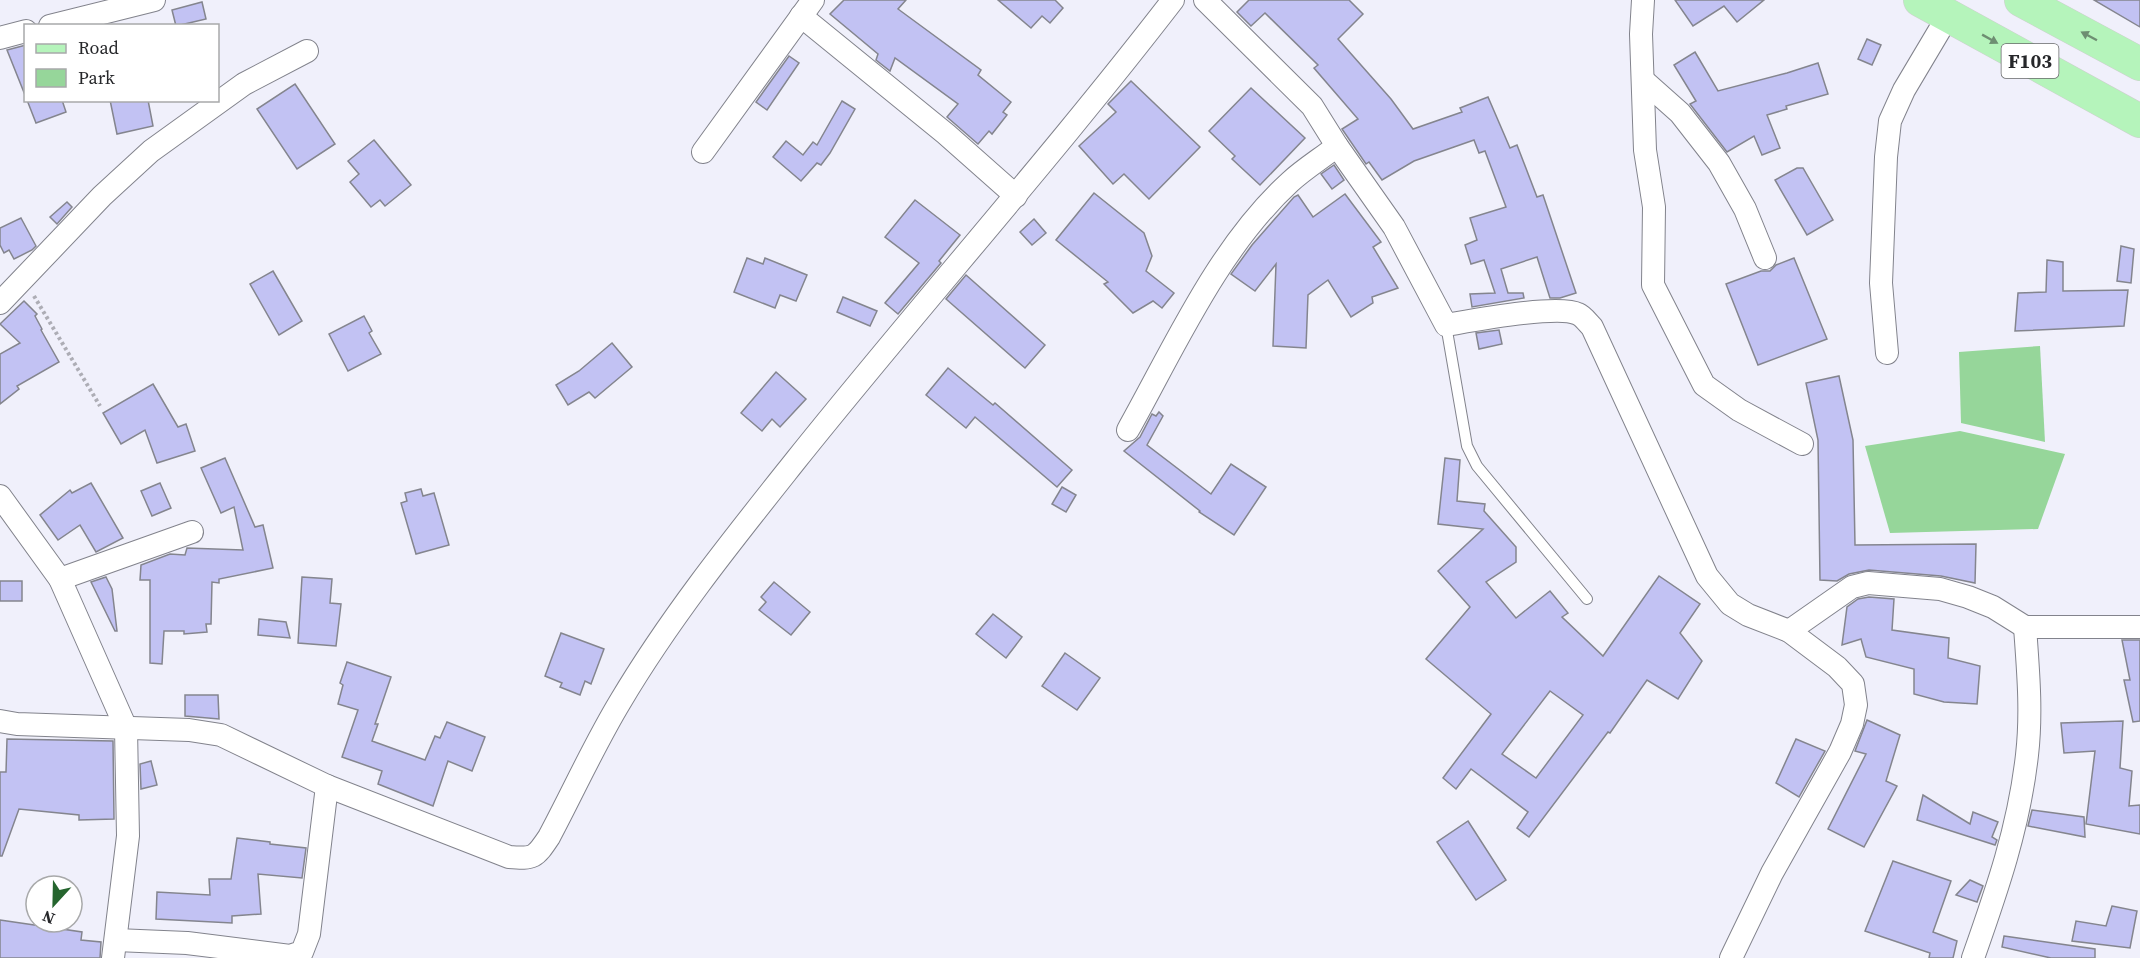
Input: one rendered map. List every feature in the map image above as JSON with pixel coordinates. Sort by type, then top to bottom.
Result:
[{"type":"main road","name":"F103","points":[[1920,0],[2140,121]]},
{"type":"main road","name":"F103","points":[[2021,0],[2140,64]]},
{"type":"street","points":[[58,24],[154,0]]},
{"type":"street","points":[[0,721],[16,724],[189,730],[222,735],[327,786],[509,857],[529,859],[537,855],[549,837],[619,702],[707,571],[840,405],[1128,59],[1173,0]]},
{"type":"street","points":[[1643,0],[1641,34],[1646,150],[1654,207],[1653,285],[1704,385],[1740,410],[1802,444]]},
{"type":"street","points":[[1219,4],[1312,105],[1337,146],[1394,227],[1446,325],[1561,310],[1578,314],[1592,327],[1707,576],[1730,604],[1748,615],[1789,632],[1837,667],[1853,684],[1856,705],[1852,724],[1840,752],[1772,873],[1731,958]]},
{"type":"street","points":[[703,152],[807,8],[1016,196]]},
{"type":"street","points":[[1887,353],[1881,283],[1886,157],[1890,121],[1904,90],[1948,16]]},
{"type":"street","points":[[0,38],[24,32]]},
{"type":"street","points":[[0,303],[102,196],[152,151],[244,84],[307,51]]},
{"type":"street","points":[[1644,81],[1680,113],[1719,163],[1745,209],[1765,258]]},
{"type":"street","points":[[1128,430],[1210,283],[1244,232],[1290,182],[1337,146]]},
{"type":"street","points":[[2,503],[60,579],[126,728],[128,836],[114,949],[187,943],[290,956],[302,952],[309,934],[327,786]]},
{"type":"street","points":[[60,579],[192,532]]},
{"type":"street","points":[[1789,632],[1852,587],[1868,583],[1940,589],[1993,607],[2025,627],[2140,627]]},
{"type":"street","points":[[1972,958],[2004,870],[2016,826],[2027,754],[2029,683],[2025,627]]},
{"type":"lane","points":[[1446,325],[1467,446],[1478,466],[1587,599]]},
{"type":"path","points":[[25,276],[39,307],[100,406]]},
{"type":"green space","points":[[2040,346],[2045,442],[1961,423],[1959,352]]},
{"type":"green space","points":[[1960,431],[2065,454],[2038,529],[1890,533],[1865,446]]},
{"type":"building","points":[[844,0],[906,0],[898,9],[981,70],[978,75],[1011,102],[1003,112],[1007,115],[992,134],[989,131],[978,144],[947,117],[958,104],[895,58],[890,71],[876,60],[878,54],[830,14]]},
{"type":"building","points":[[998,0],[1055,0],[1063,8],[1050,23],[1042,16],[1031,28]]},
{"type":"building","points":[[1249,0],[1349,0],[1363,14],[1338,39],[1391,99],[1413,129],[1462,112],[1460,108],[1488,97],[1510,148],[1517,145],[1537,197],[1543,195],[1576,293],[1560,298],[1550,298],[1537,257],[1501,269],[1508,293],[1523,293],[1524,298],[1472,307],[1470,294],[1495,293],[1484,260],[1471,264],[1465,245],[1477,240],[1470,218],[1506,207],[1485,151],[1479,153],[1474,140],[1414,161],[1382,180],[1369,162],[1366,164],[1342,129],[1358,119],[1314,68],[1318,65],[1265,13],[1251,26],[1237,12]]},
{"type":"building","points":[[1675,0],[1764,0],[1737,22],[1724,6],[1693,26]]},
{"type":"building","points":[[2094,0],[2140,0],[2140,27]]},
{"type":"building","points":[[202,2],[206,19],[176,24],[172,10]]},
{"type":"building","points":[[1867,39],[1881,45],[1872,65],[1858,59]]},
{"type":"building","points":[[24,46],[24,92],[7,50]]},
{"type":"building","points":[[1695,52],[1718,91],[1818,63],[1828,94],[1786,106],[1787,109],[1767,115],[1780,148],[1762,155],[1754,136],[1727,152],[1690,104],[1696,101],[1674,65]]},
{"type":"building","points":[[789,56],[799,63],[767,110],[756,102]]},
{"type":"building","points":[[1131,81],[1200,147],[1149,199],[1124,174],[1113,184],[1079,146],[1116,112],[1108,104]]},
{"type":"building","points":[[295,84],[335,144],[297,169],[257,109]]},
{"type":"building","points":[[1251,88],[1305,138],[1260,185],[1232,159],[1235,156],[1209,131]]},
{"type":"building","points":[[842,101],[855,109],[821,165],[817,163],[801,181],[773,157],[786,141],[803,155],[813,142],[817,145]]},
{"type":"building","points":[[28,102],[63,102],[66,112],[36,123]]},
{"type":"building","points":[[110,102],[148,102],[153,126],[117,134]]},
{"type":"building","points":[[374,140],[411,185],[385,206],[380,200],[371,207],[350,182],[359,174],[348,161]]},
{"type":"building","points":[[1334,165],[1344,180],[1332,189],[1321,174]]},
{"type":"building","points":[[1797,168],[1803,168],[1833,220],[1807,235],[1775,180]]},
{"type":"building","points":[[1094,193],[1144,233],[1152,256],[1146,271],[1174,293],[1162,308],[1153,301],[1133,313],[1104,284],[1108,282],[1056,240]]},
{"type":"building","points":[[1345,194],[1381,242],[1373,247],[1398,288],[1372,297],[1373,303],[1351,317],[1328,280],[1308,295],[1306,348],[1273,346],[1276,264],[1255,291],[1231,274],[1252,245],[1294,197],[1298,195],[1313,217]]},
{"type":"building","points":[[915,200],[960,235],[939,261],[941,263],[898,314],[885,303],[919,263],[885,237]]},
{"type":"building","points":[[67,202],[72,207],[57,224],[50,217]]},
{"type":"building","points":[[21,218],[36,246],[14,259],[9,250],[4,253],[0,245],[0,228]]},
{"type":"building","points":[[1034,219],[1046,233],[1032,245],[1020,232]]},
{"type":"building","points":[[2121,246],[2134,249],[2131,283],[2117,281]]},
{"type":"building","points":[[747,258],[763,264],[765,258],[807,275],[796,301],[780,295],[775,308],[734,292]]},
{"type":"building","points":[[1794,258],[1827,339],[1758,365],[1726,284],[1761,271],[1770,271],[1776,265]]},
{"type":"building","points":[[2047,260],[2063,262],[2063,291],[2128,290],[2124,326],[2015,331],[2018,293],[2046,292]]},
{"type":"building","points":[[273,271],[302,321],[279,335],[250,284]]},
{"type":"building","points":[[966,275],[1045,345],[1025,368],[946,299]]},
{"type":"building","points":[[843,297],[877,311],[870,326],[837,312]]},
{"type":"building","points":[[24,301],[37,314],[35,316],[41,330],[59,362],[17,386],[19,389],[0,404],[0,354],[20,343],[0,324]]},
{"type":"building","points":[[364,316],[372,331],[369,333],[381,354],[348,371],[329,334]]},
{"type":"building","points":[[1499,330],[1502,344],[1479,349],[1476,333]]},
{"type":"building","points":[[612,343],[632,367],[595,398],[589,392],[568,405],[556,385],[579,371]]},
{"type":"building","points":[[948,368],[993,405],[995,403],[1072,470],[1057,487],[975,417],[966,428],[926,395]]},
{"type":"building","points":[[776,372],[806,399],[780,427],[772,419],[762,431],[741,413]]},
{"type":"building","points":[[1839,376],[1853,440],[1855,545],[1976,544],[1975,583],[1941,576],[1869,570],[1849,574],[1837,581],[1820,580],[1818,440],[1806,383]]},
{"type":"building","points":[[153,384],[178,427],[186,424],[195,451],[157,463],[145,430],[121,444],[103,413]]},
{"type":"building","points":[[1159,412],[1163,416],[1147,445],[1211,494],[1231,464],[1266,487],[1234,535],[1199,512],[1124,451],[1140,437],[1152,414],[1156,416]]},
{"type":"building","points":[[225,458],[255,527],[263,525],[273,568],[219,579],[219,583],[212,582],[211,624],[206,624],[207,632],[184,634],[184,631],[164,631],[162,664],[150,663],[150,580],[140,580],[141,565],[170,554],[185,555],[187,548],[243,550],[234,507],[221,513],[201,468]]},
{"type":"building","points":[[1445,458],[1460,460],[1457,501],[1485,504],[1484,511],[1516,547],[1516,562],[1486,582],[1516,618],[1550,591],[1568,613],[1562,617],[1603,656],[1659,576],[1700,604],[1680,633],[1702,661],[1678,699],[1647,680],[1610,733],[1608,732],[1529,837],[1517,828],[1528,812],[1471,769],[1456,789],[1443,778],[1491,714],[1426,659],[1470,607],[1438,571],[1483,529],[1438,524]],"holes":[[[1550,691],[1583,715],[1536,778],[1502,754]]]},
{"type":"building","points":[[91,483],[123,538],[96,552],[80,525],[58,540],[40,515],[70,490],[72,493]]},
{"type":"building","points":[[160,483],[171,508],[152,516],[141,491]]},
{"type":"building","points":[[1062,487],[1076,495],[1066,512],[1052,504]]},
{"type":"building","points":[[421,489],[423,496],[434,493],[449,545],[416,554],[401,503],[407,501],[405,493]]},
{"type":"building","points":[[106,577],[112,589],[117,631],[91,582]]},
{"type":"building","points":[[302,577],[332,579],[330,603],[341,604],[336,646],[298,643]]},
{"type":"building","points":[[0,581],[22,581],[22,601],[0,601]]},
{"type":"building","points":[[774,582],[810,612],[791,635],[759,610],[766,602],[761,597]]},
{"type":"building","points":[[1869,597],[1894,599],[1892,630],[1949,638],[1948,658],[1980,666],[1977,704],[1944,702],[1914,694],[1914,669],[1866,657],[1861,639],[1842,645],[1847,607],[1858,599]]},
{"type":"building","points":[[993,614],[1022,637],[1006,658],[976,634]]},
{"type":"building","points":[[259,619],[286,622],[290,638],[258,635]]},
{"type":"building","points":[[561,633],[604,649],[591,684],[585,681],[580,695],[560,687],[562,683],[545,676]]},
{"type":"building","points":[[2122,640],[2140,640],[2140,721],[2133,722],[2124,680],[2130,680]]},
{"type":"building","points":[[1065,653],[1100,678],[1077,710],[1042,686]]},
{"type":"building","points":[[347,662],[391,677],[375,724],[378,724],[372,741],[425,760],[435,736],[440,738],[447,722],[485,737],[472,771],[448,761],[433,806],[378,784],[382,771],[342,757],[358,710],[338,704],[343,685],[340,683]]},
{"type":"building","points":[[185,695],[218,695],[219,719],[185,716]]},
{"type":"building","points":[[1867,720],[1900,735],[1886,781],[1897,786],[1864,847],[1828,829],[1866,754],[1855,751]]},
{"type":"building","points":[[2123,721],[2120,768],[2132,771],[2129,806],[2140,805],[2140,834],[2086,824],[2095,751],[2064,753],[2061,723]]},
{"type":"building","points":[[7,739],[113,741],[114,819],[79,820],[79,815],[19,809],[2,856],[0,856],[0,772],[6,772]]},
{"type":"building","points":[[1796,739],[1825,751],[1799,797],[1776,783]]},
{"type":"building","points":[[151,761],[157,785],[141,789],[140,764]]},
{"type":"building","points":[[1923,795],[1970,824],[1973,812],[1998,822],[1992,837],[1997,840],[1995,845],[1917,820]]},
{"type":"building","points":[[2032,810],[2084,817],[2085,837],[2028,826]]},
{"type":"building","points":[[1468,821],[1506,880],[1476,900],[1437,842]]},
{"type":"building","points":[[237,838],[306,848],[302,878],[258,874],[261,914],[232,916],[232,923],[156,919],[157,892],[210,895],[209,879],[231,879]]},
{"type":"building","points":[[1893,861],[1951,881],[1933,932],[1957,941],[1953,958],[1929,958],[1930,953],[1865,931]]},
{"type":"building","points":[[1970,880],[1983,886],[1977,902],[1956,895]]},
{"type":"building","points":[[2112,906],[2137,911],[2130,948],[2072,941],[2076,921],[2106,926]]},
{"type":"building","points":[[0,920],[24,924],[24,934],[82,934],[81,940],[101,942],[100,958],[0,958]]},
{"type":"building","points":[[2004,936],[2095,949],[2095,958],[2051,958],[2002,947]]}]
